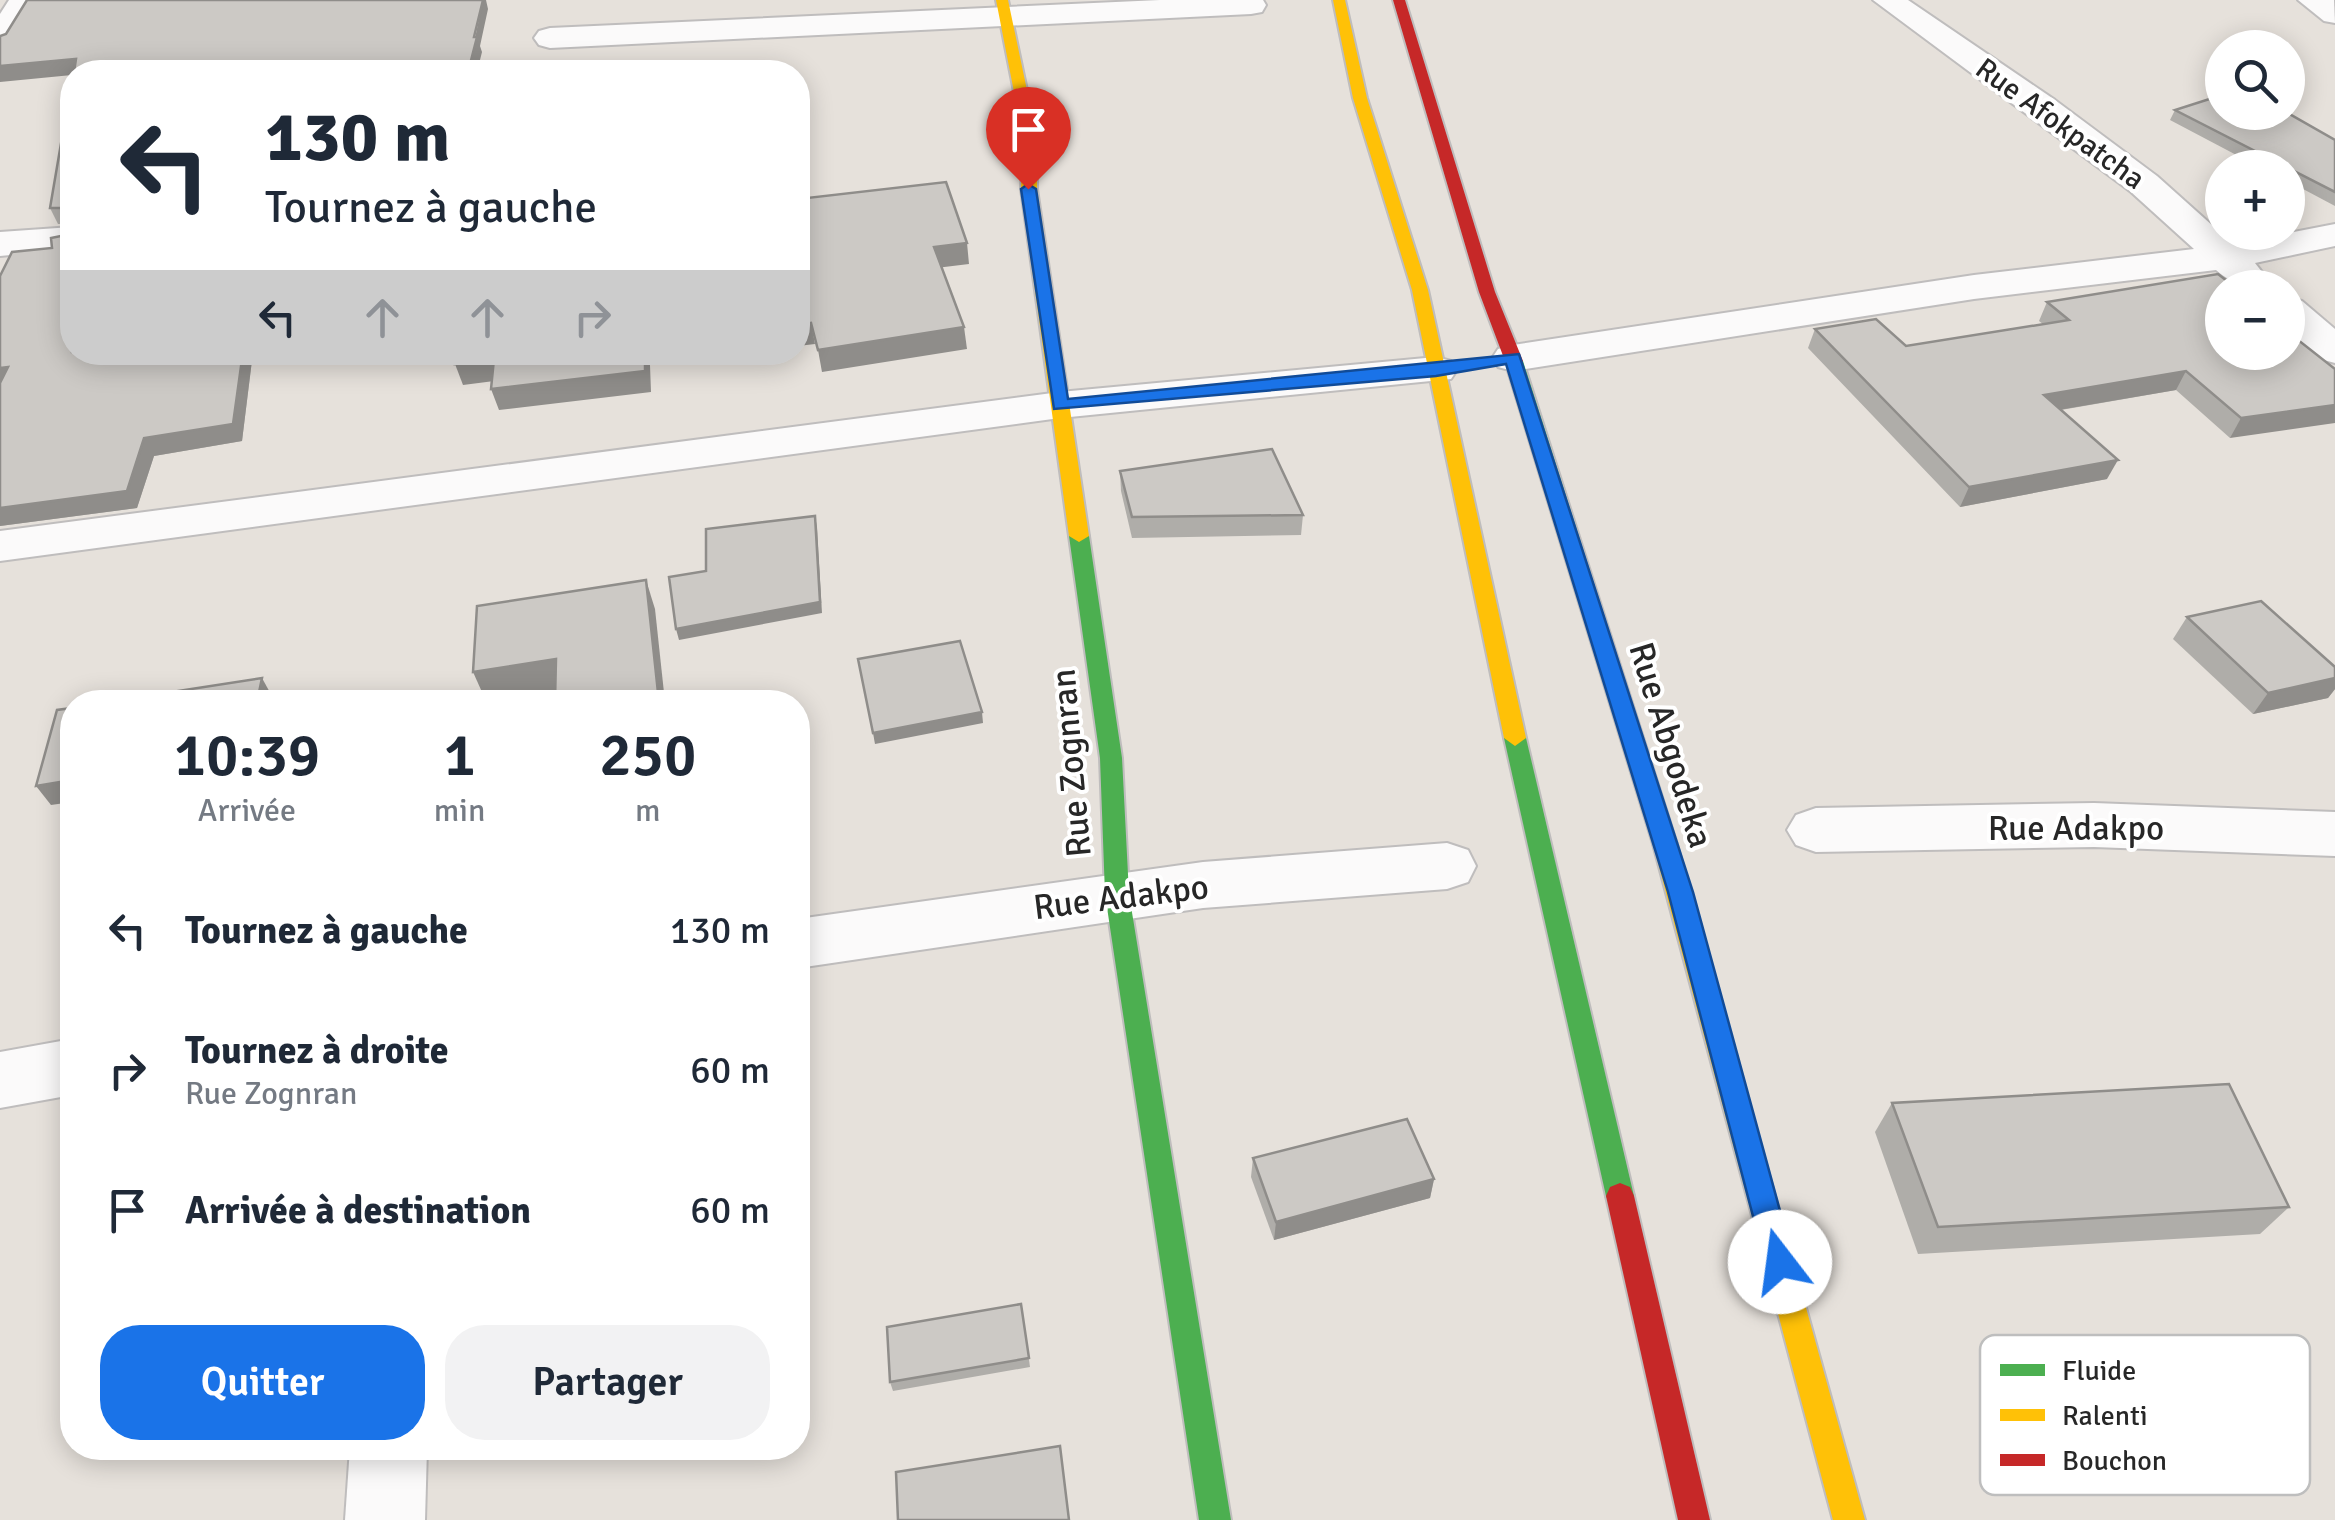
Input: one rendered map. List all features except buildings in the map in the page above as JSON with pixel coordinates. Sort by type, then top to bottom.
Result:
[{"type":"main road","points":[[1339,0],[1360,98],[1446,369],[1472,548],[1694,1520]]},
{"type":"main road","name":"Rue Abgodeka","points":[[1399,0],[1504,360],[1680,892],[1849,1520]]},
{"type":"main road","name":"Rue Zognran","points":[[1003,9],[1030,138],[1028,189],[1112,758],[1116,894],[1215,1520]]},
{"type":"street","points":[[544,60],[550,38],[552,0]]},
{"type":"street","name":"Rue Afokpatcha","points":[[1888,0],[2144,184],[2239,270]]},
{"type":"street","points":[[2313,0],[2335,14]]},
{"type":"street","points":[[550,38],[1003,9],[1252,5]]},
{"type":"street","points":[[1504,360],[1974,287],[2224,257],[2335,235]]},
{"type":"street","points":[[0,244],[60,239]]},
{"type":"street","points":[[2305,324],[2335,350]]},
{"type":"street","points":[[0,546],[1060,405],[1446,369]]},
{"type":"street","name":"Rue Adakpo","points":[[1816,830],[2094,825],[2335,834]]},
{"type":"street","name":"Rue Adakpo","points":[[810,942],[1116,894],[1383,868],[1447,866]]},
{"type":"street","points":[[0,1080],[60,1069]]},
{"type":"street","points":[[385,1520],[388,1460]]},
{"type":"traffic: fast","points":[[1514,361],[1665,844]]},
{"type":"traffic: fast","points":[[1079,536],[1111,758],[1117,894],[1215,1520]]},
{"type":"traffic: fast","points":[[1515,738],[1620,1196]]},
{"type":"traffic: slow","points":[[1002,0],[1030,138],[1029,189],[1079,536]]},
{"type":"traffic: slow","points":[[1339,0],[1360,98],[1420,290],[1515,738]]},
{"type":"traffic: slow","points":[[1665,844],[1849,1520]]},
{"type":"traffic: jam","points":[[1399,0],[1487,292],[1514,361]]},
{"type":"traffic: jam","points":[[1620,1196],[1694,1520]]},
{"type":"route","points":[[1028,189],[1060,405],[1436,370],[1513,358],[1680,892],[1780,1262]]}]
